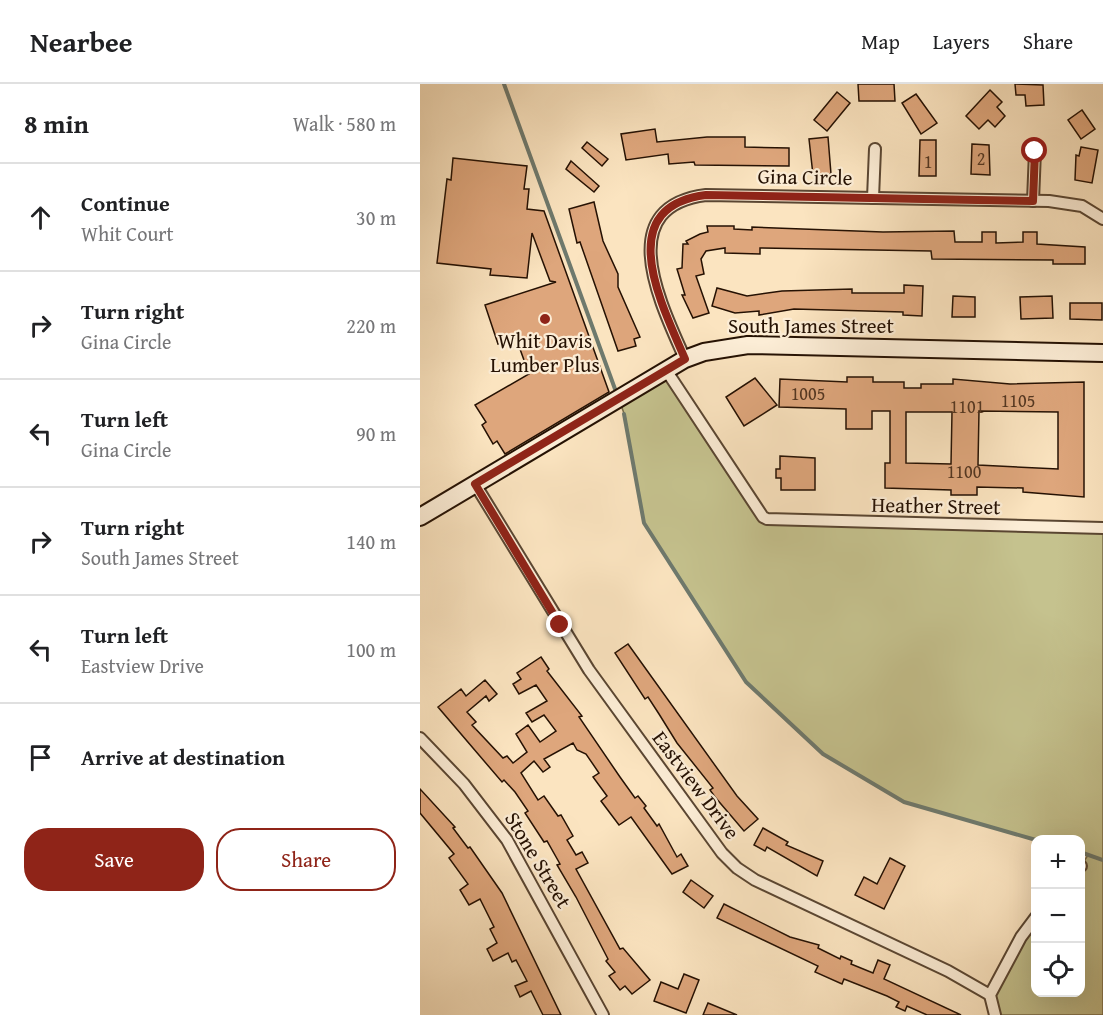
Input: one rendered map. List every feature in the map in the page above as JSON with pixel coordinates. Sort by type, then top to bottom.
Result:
[{"type":"street","points":[[873,198],[875,149]]},
{"type":"street","points":[[1033,201],[1035,151]]},
{"type":"street","name":"Gina Circle","points":[[685,359],[660,299],[650,261],[652,232],[663,213],[686,199],[706,195],[1066,202],[1082,206],[1103,219]]},
{"type":"street","name":"South James Street","points":[[420,517],[666,370],[685,359],[704,352],[748,345],[1103,353]]},
{"type":"street","name":"Heather Street","points":[[666,370],[763,517],[767,519],[1103,528]]},
{"type":"street","name":"Eastview Drive","points":[[475,484],[589,670],[722,853],[737,868],[755,880],[948,971],[990,995]]},
{"type":"street","name":"Stone Street","points":[[420,738],[464,784],[507,840],[603,1015]]},
{"type":"street","points":[[995,1015],[990,995],[1031,923]]},
{"type":"shaded area","points":[[666,370],[763,516],[1103,528],[1103,1015],[995,1015],[990,995],[1031,925],[1031,997],[1085,997],[1085,860],[1088,855],[1085,854],[1085,835],[1031,835],[1031,839],[904,802],[823,754],[746,682],[644,523],[625,416],[618,397]]},
{"type":"building","points":[[858,84],[894,84],[895,101],[859,101]]},
{"type":"building","points":[[1015,84],[1043,85],[1044,105],[1026,106],[1025,95],[1016,95]]},
{"type":"building","points":[[990,90],[1002,102],[997,107],[1005,116],[995,127],[988,120],[979,129],[966,116]]},
{"type":"building","points":[[837,92],[850,103],[827,131],[814,120]]},
{"type":"building","points":[[916,94],[937,123],[921,134],[902,103]]},
{"type":"building","points":[[1082,110],[1095,129],[1081,139],[1068,120]]},
{"type":"building","points":[[655,129],[657,142],[707,137],[745,137],[745,147],[789,148],[789,166],[695,165],[694,162],[669,164],[668,154],[626,160],[621,134]]},
{"type":"building","points":[[828,137],[831,174],[813,175],[809,139]]},
{"type":"building","points":[[920,140],[936,140],[936,176],[919,176]]},
{"type":"building","points":[[587,142],[608,159],[602,166],[582,148]]},
{"type":"building","points":[[972,144],[989,145],[990,175],[971,174]]},
{"type":"building","points":[[1081,147],[1098,150],[1092,183],[1075,180],[1076,155],[1079,156]]},
{"type":"building","points":[[453,158],[527,166],[524,189],[529,189],[527,209],[544,211],[609,392],[505,454],[497,441],[493,444],[482,425],[486,422],[475,405],[529,374],[516,338],[498,344],[485,305],[556,282],[550,281],[532,233],[527,278],[490,275],[491,269],[437,263],[447,179],[451,180]]},
{"type":"building","points":[[571,161],[599,186],[594,192],[566,169]]},
{"type":"building","points":[[594,202],[603,241],[618,274],[618,287],[640,337],[634,339],[636,346],[618,351],[580,242],[577,243],[569,209]]},
{"type":"building","points":[[707,226],[734,226],[734,229],[752,230],[752,227],[883,232],[954,231],[955,242],[982,242],[982,232],[996,232],[996,243],[1023,242],[1023,232],[1037,232],[1037,244],[1085,247],[1085,264],[1053,264],[1053,260],[932,259],[931,251],[760,248],[760,254],[725,253],[725,248],[706,251],[701,259],[704,274],[696,276],[709,313],[693,318],[682,295],[685,295],[677,269],[682,268],[683,244],[688,244],[686,241],[708,232]]},
{"type":"building","points":[[904,285],[923,286],[922,316],[903,315],[903,312],[794,309],[759,315],[759,311],[735,313],[712,306],[717,288],[747,296],[782,291],[852,289],[852,293],[904,293]]},
{"type":"building","points":[[953,296],[975,297],[975,317],[952,317]]},
{"type":"building","points":[[1052,296],[1053,318],[1021,319],[1020,297]]},
{"type":"building","points":[[1070,303],[1102,303],[1102,320],[1070,319]]},
{"type":"building","points":[[847,377],[873,377],[873,382],[904,382],[904,388],[921,388],[921,384],[953,384],[953,379],[1010,384],[1084,382],[1084,497],[1023,492],[1023,488],[977,487],[977,495],[951,495],[951,490],[885,488],[885,463],[890,463],[890,411],[872,411],[872,429],[846,429],[846,409],[779,407],[780,379],[847,382]],"holes":[[[979,411],[1058,412],[1058,469],[978,465]],[[906,412],[952,412],[951,464],[906,463]]]},
{"type":"building","points":[[755,378],[777,405],[744,426],[726,397]]},
{"type":"building","points":[[780,456],[815,458],[815,490],[781,490],[781,478],[776,478],[776,469],[780,469]]},
{"type":"building","points":[[628,644],[737,796],[758,819],[744,831],[715,797],[710,790],[713,788],[677,743],[648,697],[645,699],[615,653]]},
{"type":"building","points":[[541,657],[549,669],[547,671],[582,716],[579,717],[620,777],[635,798],[638,796],[646,806],[644,808],[657,826],[659,824],[677,857],[681,854],[688,866],[672,874],[631,817],[619,825],[601,801],[607,796],[593,777],[599,773],[586,754],[577,750],[573,743],[544,759],[550,767],[543,772],[534,761],[521,773],[538,800],[544,796],[558,816],[561,815],[573,836],[567,840],[576,855],[582,852],[588,863],[576,869],[620,949],[623,948],[650,980],[632,994],[625,986],[620,990],[609,976],[615,972],[606,961],[608,959],[557,865],[560,864],[547,841],[544,842],[525,813],[528,811],[515,792],[504,780],[502,782],[438,707],[461,689],[466,696],[485,680],[497,694],[489,701],[486,696],[467,712],[476,722],[472,725],[503,758],[507,756],[513,763],[527,752],[516,734],[528,725],[540,742],[556,731],[544,715],[532,722],[526,713],[547,701],[536,685],[519,694],[513,684],[521,679],[517,673]]},
{"type":"building","points":[[420,789],[455,827],[453,828],[468,848],[470,847],[502,893],[561,1015],[543,1015],[531,991],[520,997],[515,986],[527,981],[516,960],[512,962],[508,953],[493,961],[487,949],[497,943],[490,929],[494,927],[480,899],[469,905],[460,890],[468,884],[449,858],[454,854],[420,813]]},
{"type":"building","points":[[763,828],[788,842],[786,845],[823,861],[817,876],[767,847],[765,851],[754,845]]},
{"type":"building","points":[[890,858],[905,866],[884,909],[855,895],[864,877],[877,884]]},
{"type":"building","points":[[691,880],[713,896],[704,908],[683,892]]},
{"type":"building","points":[[724,904],[790,937],[819,945],[818,948],[840,959],[841,956],[852,961],[851,964],[873,973],[878,960],[890,965],[884,979],[961,1015],[927,1015],[907,1006],[905,1011],[896,1007],[899,1002],[887,996],[844,979],[842,984],[815,972],[818,966],[717,918]]},
{"type":"building","points":[[684,974],[699,980],[686,1013],[654,1001],[661,982],[678,989]]},
{"type":"building","points":[[708,1003],[737,1015],[703,1015]]},
{"type":"waterway","points":[[504,84],[615,389]]},
{"type":"waterway","points":[[624,414],[644,523],[746,682],[823,754],[904,802],[1031,839]]},
{"type":"waterway","points":[[1085,854],[1103,860]]},
{"type":"place","name":"Whit Davis Lumber Plus","points":[[545,319]]},
{"type":"route","points":[[560,625],[475,484],[685,359],[660,299],[650,261],[649,246],[652,232],[663,213],[673,205],[693,196],[706,195],[1033,201],[1035,151]]}]
